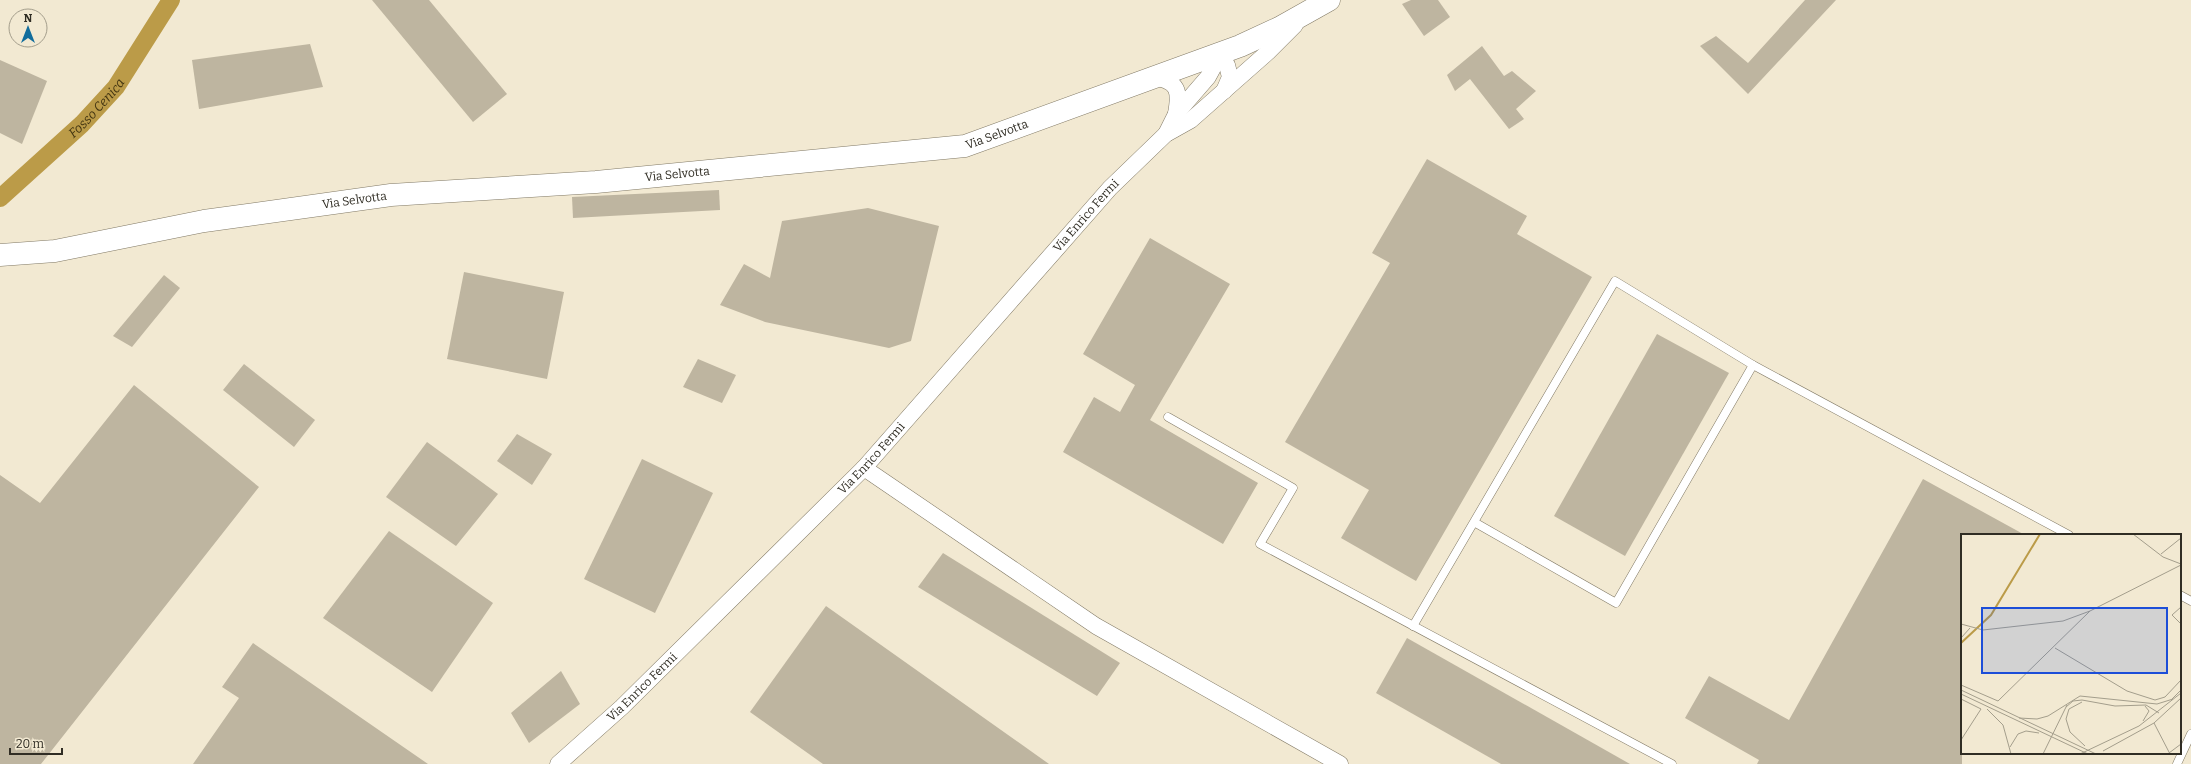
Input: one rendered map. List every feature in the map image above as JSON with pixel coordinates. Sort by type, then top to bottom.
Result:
[{"type":"street","name":"Via Selvotta","points":[[0,255],[55,251],[204,221],[391,195],[596,182],[965,146],[1211,56],[1279,28],[1329,0]]},
{"type":"street","name":"Via Enrico Fermi","points":[[558,764],[622,707],[864,468],[1110,188],[1166,134],[1191,120],[1268,52],[1305,14]]},
{"type":"street","name":"Via Enrico Fermi","points":[[1166,134],[1176,114],[1208,77],[1214,66],[1211,56]]},
{"type":"street","points":[[1211,56],[1220,59],[1227,65],[1230,77],[1224,91]]},
{"type":"street","name":"Via Enrico Fermi","points":[[1154,77],[1167,79],[1176,87],[1179,98],[1176,114]]},
{"type":"street","points":[[864,468],[1096,626],[1340,764]]},
{"type":"lane","points":[[1413,626],[1615,281],[1753,365],[2067,534]]},
{"type":"lane","points":[[1474,522],[1616,602],[1753,365]]},
{"type":"lane","points":[[1168,417],[1292,488],[1260,544],[1672,764]]},
{"type":"lane","points":[[2181,596],[2191,601]]},
{"type":"lane","points":[[2177,764],[2191,734]]},
{"type":"building","points":[[372,0],[429,0],[507,94],[473,122]]},
{"type":"building","points":[[1411,0],[1438,0],[1450,17],[1424,36],[1402,4]]},
{"type":"building","points":[[1805,0],[1836,0],[1748,94],[1700,46],[1716,36],[1748,63]]},
{"type":"building","points":[[310,44],[323,87],[199,109],[192,60]]},
{"type":"building","points":[[1482,46],[1504,76],[1512,71],[1536,91],[1516,109],[1524,119],[1509,129],[1470,79],[1455,91],[1447,75]]},
{"type":"building","points":[[0,60],[47,81],[22,144],[0,133]]},
{"type":"building","points":[[1427,159],[1527,216],[1517,234],[1592,277],[1416,581],[1341,538],[1369,490],[1285,442],[1390,263],[1372,253]]},
{"type":"building","points":[[719,190],[720,210],[573,218],[572,197]]},
{"type":"building","points":[[868,208],[939,226],[911,341],[889,348],[765,322],[720,305],[744,264],[770,278],[782,221]]},
{"type":"building","points":[[1150,238],[1230,284],[1150,420],[1258,483],[1223,544],[1063,452],[1094,397],[1120,412],[1135,385],[1083,354]]},
{"type":"building","points":[[464,272],[564,292],[547,379],[447,359]]},
{"type":"building","points":[[164,275],[180,288],[132,347],[113,336]]},
{"type":"building","points":[[1657,334],[1729,373],[1625,556],[1554,516]]},
{"type":"building","points":[[698,359],[736,375],[722,403],[683,387]]},
{"type":"building","points":[[244,364],[315,420],[294,447],[223,390]]},
{"type":"building","points":[[134,385],[259,487],[41,764],[0,764],[0,475],[40,503]]},
{"type":"building","points":[[517,434],[552,454],[532,485],[497,461]]},
{"type":"building","points":[[427,442],[498,494],[456,546],[386,497]]},
{"type":"building","points":[[642,459],[713,493],[655,613],[584,579]]},
{"type":"building","points":[[1923,479],[2023,534],[1961,534],[1962,764],[1757,764],[1759,760],[1685,718],[1709,676],[1789,720]]},
{"type":"building","points":[[389,531],[493,603],[432,692],[323,618]]},
{"type":"building","points":[[943,553],[1120,663],[1097,696],[918,587]]},
{"type":"building","points":[[826,606],[1049,764],[823,764],[750,712]]},
{"type":"building","points":[[1407,638],[1630,764],[1501,764],[1376,693]]},
{"type":"building","points":[[253,643],[428,764],[193,764],[239,698],[222,687]]},
{"type":"building","points":[[561,671],[580,704],[529,743],[511,713]]},
{"type":"waterway","name":"Fosso Cenica","points":[[0,198],[82,124],[116,87],[171,0]]}]
